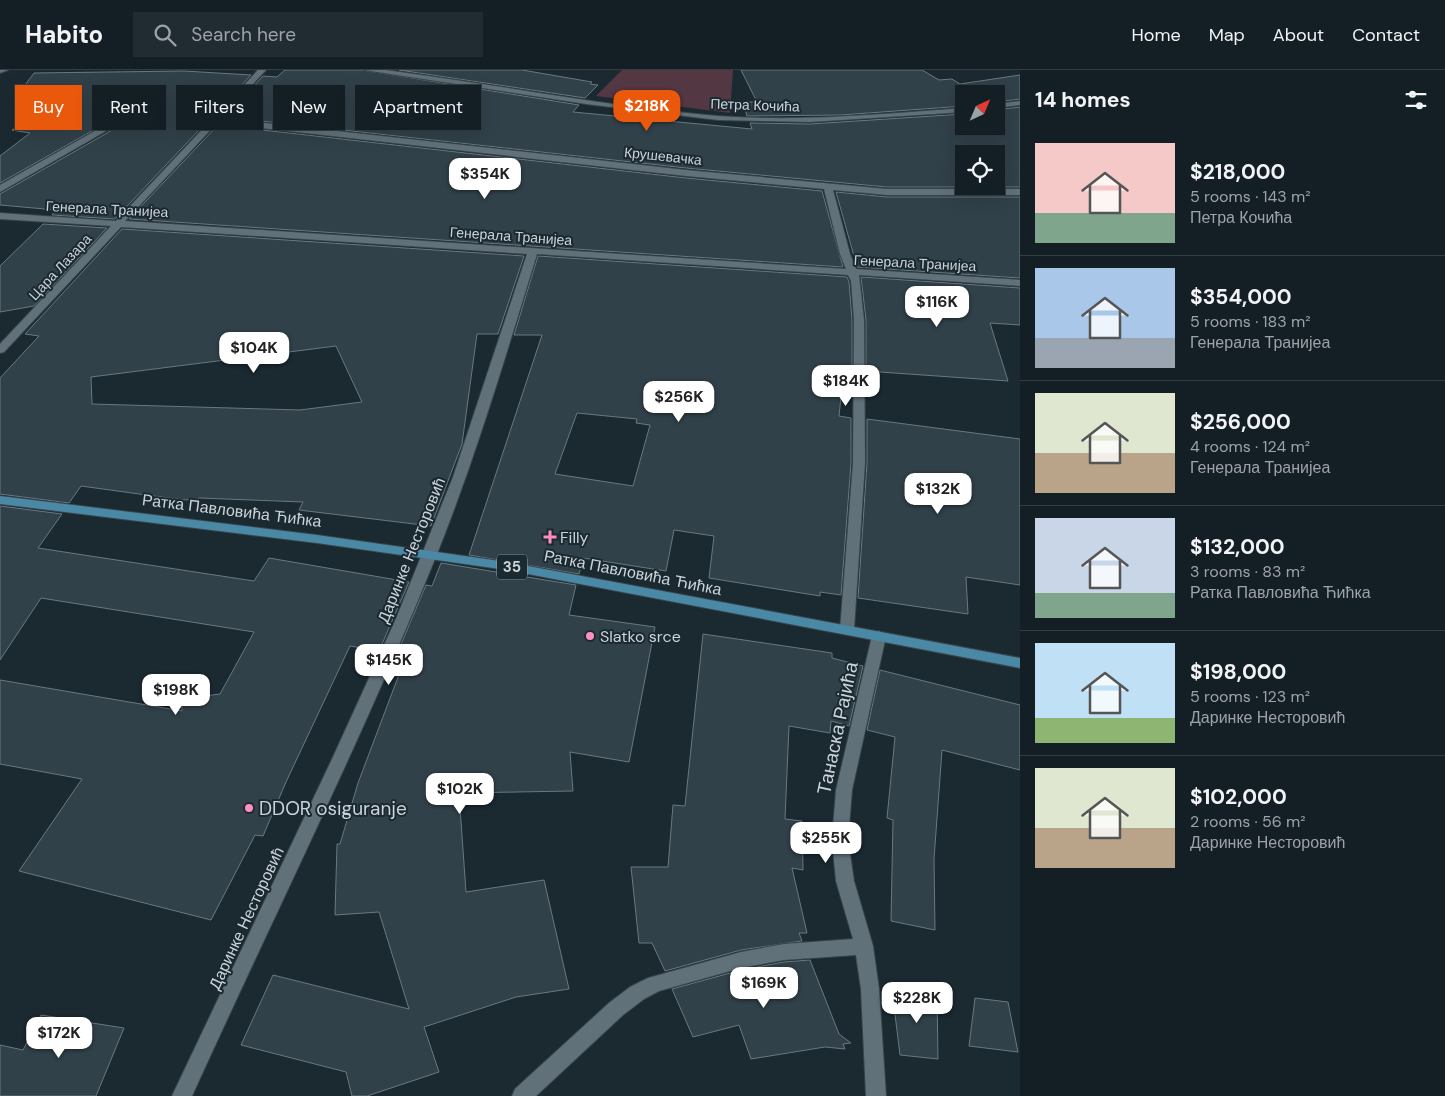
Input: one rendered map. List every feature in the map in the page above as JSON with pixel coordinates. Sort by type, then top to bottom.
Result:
[{"type":"main road","name":"Ратка Павловића Ћићка","points":[[0,500],[363,544],[430,554],[1020,663]]},
{"type":"street","name":"Цара Лазара","points":[[248,85],[262,70]]},
{"type":"street","name":"Петра Кочића","points":[[368,70],[535,96],[720,118],[836,119],[955,111]]},
{"type":"street","points":[[1005,105],[1020,103]]},
{"type":"street","name":"Крушевачка","points":[[263,126],[704,175],[828,186],[904,192],[1020,192]]},
{"type":"street","points":[[0,189],[101,130]]},
{"type":"street","name":"Цара Лазара","points":[[0,350],[205,130]]},
{"type":"street","points":[[828,186],[845,254],[853,273],[859,320],[859,463],[847,630]]},
{"type":"street","name":"Генерала Транијеа","points":[[0,216],[1020,283]]},
{"type":"street","name":"Даринке Несторовић","points":[[182,1096],[366,702],[430,554],[461,474],[496,371],[533,251]]},
{"type":"street","name":"Танаска Рајића","points":[[876,1096],[871,999],[864,946],[845,881],[840,840],[844,790],[879,636]]},
{"type":"street","points":[[522,1096],[616,1009],[637,993],[655,984],[741,960],[784,952],[864,946]]},
{"type":"shaded area","points":[[622,70],[733,70],[730,113],[596,96]]},
{"type":"building","points":[[285,70],[362,70],[455,85],[355,85],[355,130],[481,130],[481,89],[579,105],[573,112],[752,129],[750,123],[810,124],[955,115],[955,135],[1005,135],[1005,109],[1020,107],[1020,187],[1005,187],[1005,145],[955,145],[955,187],[887,187],[686,168],[343,130],[345,130],[345,85],[273,85],[273,122],[263,121],[263,85],[255,85],[263,76],[277,77]]},
{"type":"building","points":[[399,70],[522,70],[592,82],[590,84],[598,85],[585,98]]},
{"type":"building","points":[[741,70],[922,70],[939,80],[952,79],[960,84],[1020,75],[1020,99],[1005,101],[1005,85],[955,85],[955,107],[841,115],[747,116],[743,102],[757,102]]},
{"type":"building","points":[[184,71],[251,75],[242,85],[176,85],[176,130],[199,130],[115,219],[52,215],[56,210],[0,205],[0,194],[112,130],[166,130],[166,85],[92,85],[92,130],[94,130],[0,183],[0,156],[30,133],[12,130],[15,128],[15,130],[82,130],[82,85],[25,85],[34,73]]},
{"type":"building","points":[[213,130],[262,130],[686,178],[822,191],[843,267],[129,219]]},
{"type":"building","points":[[836,192],[887,197],[1020,197],[1020,278],[857,267]]},
{"type":"building","points":[[43,224],[107,228],[34,306],[0,312],[0,266]]},
{"type":"building","points":[[122,229],[524,256],[498,334],[477,334],[462,444],[431,526],[299,510],[303,502],[199,498],[183,500],[81,486],[69,503],[0,494],[0,378],[39,336],[25,334]],"holes":[[[336,346],[362,402],[300,410],[92,404],[91,377]]]},
{"type":"building","points":[[538,256],[847,277],[852,320],[852,370],[844,369],[839,416],[851,418],[851,463],[841,595],[820,592],[820,596],[709,578],[714,536],[674,530],[666,571],[583,558],[579,574],[469,555],[542,335],[514,335]],"holes":[[[577,413],[637,419],[636,423],[650,425],[633,486],[555,474]]]},
{"type":"building","points":[[861,277],[1020,288],[1020,325],[990,323],[1008,381],[866,371],[866,320]]},
{"type":"building","points":[[867,419],[1020,439],[1020,585],[966,577],[968,614],[858,598],[867,463]]},
{"type":"building","points":[[0,506],[62,514],[38,548],[254,581],[269,558],[409,582],[379,651],[350,646],[286,782],[263,836],[255,835],[211,920],[19,871],[82,779],[0,764],[0,680],[182,711],[182,699],[220,694],[254,632],[41,598],[0,660]]},
{"type":"building","points":[[441,563],[576,585],[569,615],[655,627],[629,762],[570,752],[573,791],[459,793],[466,892],[544,880],[569,989],[516,997],[424,1027],[439,1072],[367,1096],[352,1096],[346,1072],[241,1045],[273,975],[409,1009],[379,912],[335,915],[337,844],[340,844],[358,783],[406,656],[397,654],[426,585],[432,586]]},
{"type":"building","points":[[703,634],[832,653],[832,658],[863,666],[849,726],[831,721],[830,733],[789,726],[785,819],[802,821],[803,870],[792,868],[807,933],[799,933],[802,941],[741,950],[665,971],[652,943],[639,943],[631,867],[668,867],[673,805],[685,806]]},
{"type":"building","points":[[880,670],[1020,705],[1020,770],[942,750],[934,859],[935,930],[891,921],[893,820],[887,818],[895,737],[867,730]]},
{"type":"building","points":[[810,960],[839,1034],[851,1043],[843,1044],[845,1049],[825,1047],[751,1059],[739,1025],[693,1037],[672,989],[741,970],[784,962]]},
{"type":"building","points":[[892,990],[937,994],[938,1059],[900,1055]]},
{"type":"building","points":[[975,998],[1008,1002],[1018,1052],[969,1046]]},
{"type":"building","points":[[41,1015],[124,1028],[96,1096],[0,1096],[0,1045],[23,1050]]},
{"type":"place","name":"Filly","points":[[550,537]]},
{"type":"place","name":"Slatko srce","points":[[590,636]]},
{"type":"place","name":"DDOR osiguranje","points":[[249,808]]}]
